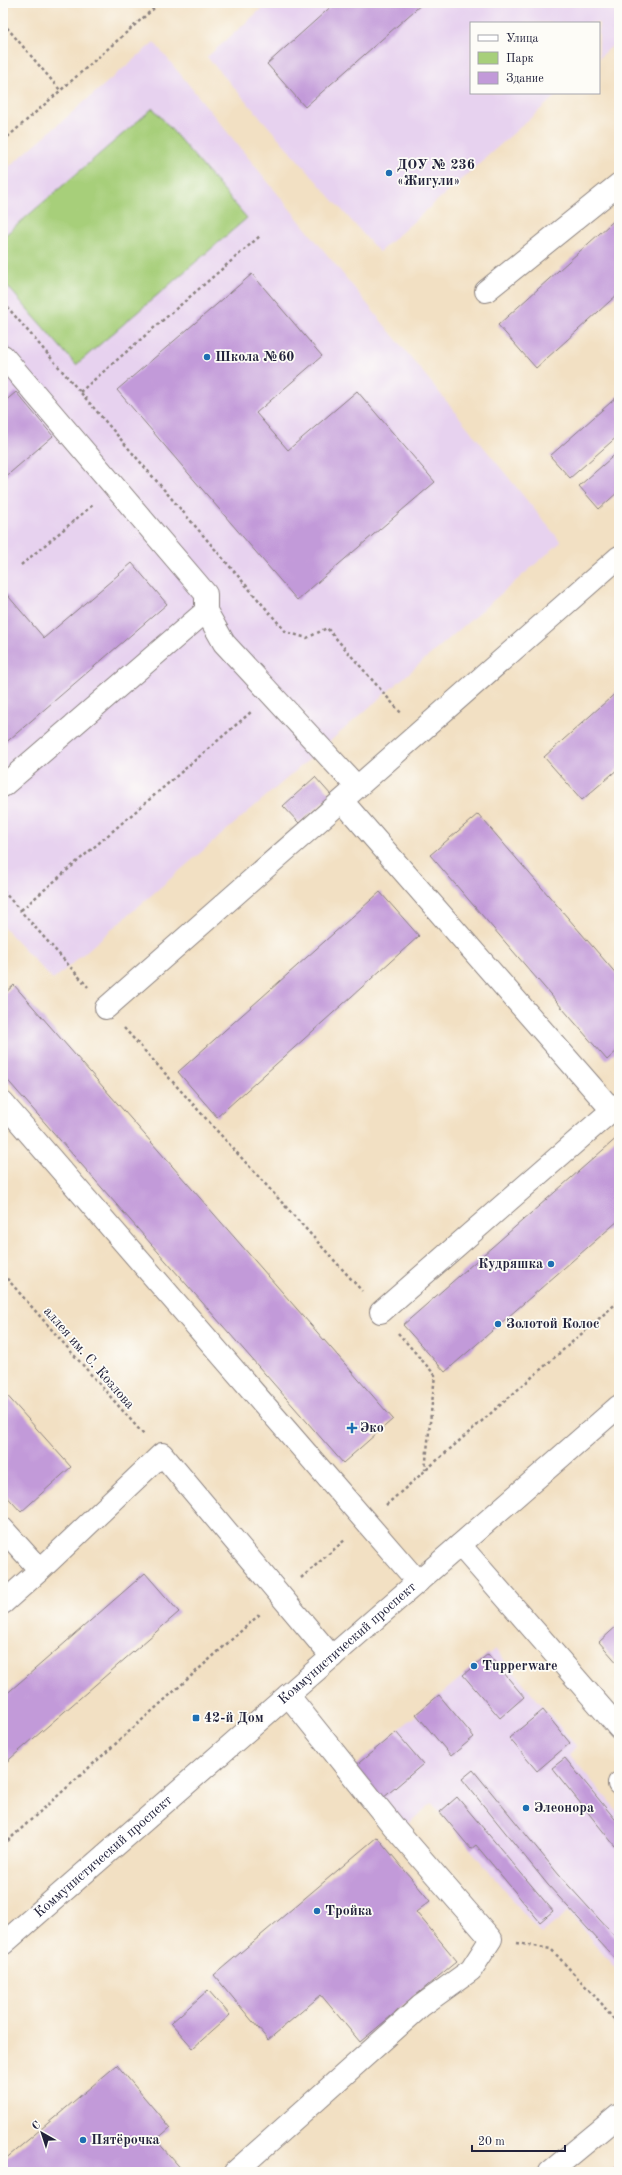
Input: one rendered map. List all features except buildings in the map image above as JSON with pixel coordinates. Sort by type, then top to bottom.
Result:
[{"type":"main road","points":[[486,291],[619,184]]},
{"type":"main road","points":[[3,356],[206,594],[206,611],[224,644],[271,694],[349,794],[616,1107],[381,1312]]},
{"type":"main road","points":[[106,1008],[619,557]]},
{"type":"main road","points":[[3,786],[206,611]]},
{"type":"main road","points":[[3,1103],[365,1523],[418,1582]]},
{"type":"main road","name":"Коммунистический проспект","points":[[3,1944],[619,1406]]},
{"type":"main road","points":[[3,1603],[40,1570],[162,1454],[281,1594],[332,1657]]},
{"type":"main road","points":[[3,1529],[40,1570]]},
{"type":"main road","points":[[460,1546],[619,1728]]},
{"type":"main road","points":[[235,2172],[421,2006],[471,1970],[491,1939],[394,1827],[288,1695]]},
{"type":"main road","points":[[550,2172],[619,2115]]},
{"type":"path","points":[[3,141],[160,3]]},
{"type":"path","points":[[3,23],[60,90]]},
{"type":"path","points":[[80,392],[260,236]]},
{"type":"path","points":[[3,302],[286,632],[307,638],[327,628],[418,733]]},
{"type":"path","points":[[22,565],[115,487]]},
{"type":"path","points":[[21,910],[271,694]]},
{"type":"path","points":[[3,891],[106,1008],[381,1312],[435,1375],[425,1470]]},
{"type":"path","name":"аллея им. С. Козлова","points":[[3,1274],[162,1454]]},
{"type":"path","points":[[3,1845],[281,1594],[365,1523],[619,1301]]},
{"type":"path","points":[[491,1939],[551,1949],[602,2004],[619,2027]]},
{"type":"shaded area","name":"ДОУ № 236 «Жигули»","points":[[268,3],[619,3],[619,40],[600,57],[600,22],[470,22],[470,94],[558,94],[379,252],[207,57]]},
{"type":"shaded area","name":"Школа №60","points":[[154,42],[561,542],[53,980],[3,926],[3,172]]},
{"type":"shaded area","name":"Элеонора","points":[[495,1649],[577,1747],[569,1754],[619,1813],[619,1973],[568,1912],[541,1934],[432,1803],[404,1827],[354,1767]]},
{"type":"green space","points":[[153,108],[247,218],[76,365],[3,281],[3,237]]},
{"type":"place","name":"ДОУ № 236 «Жигули»","points":[[389,173]]},
{"type":"place","name":"Школа №60","points":[[207,357]]},
{"type":"place","name":"Кудряшка","points":[[551,1264]]},
{"type":"place","name":"Золотой Колос","points":[[498,1324]]},
{"type":"place","name":"Эко","points":[[352,1428]]},
{"type":"place","name":"Tupperware","points":[[474,1666]]},
{"type":"place","name":"42-й Дом","points":[[196,1718]]},
{"type":"place","name":"Элеонора","points":[[526,1808]]},
{"type":"place","name":"Тройка","points":[[317,1911]]},
{"type":"place","name":"Пятёрочка","points":[[83,2140]]}]
